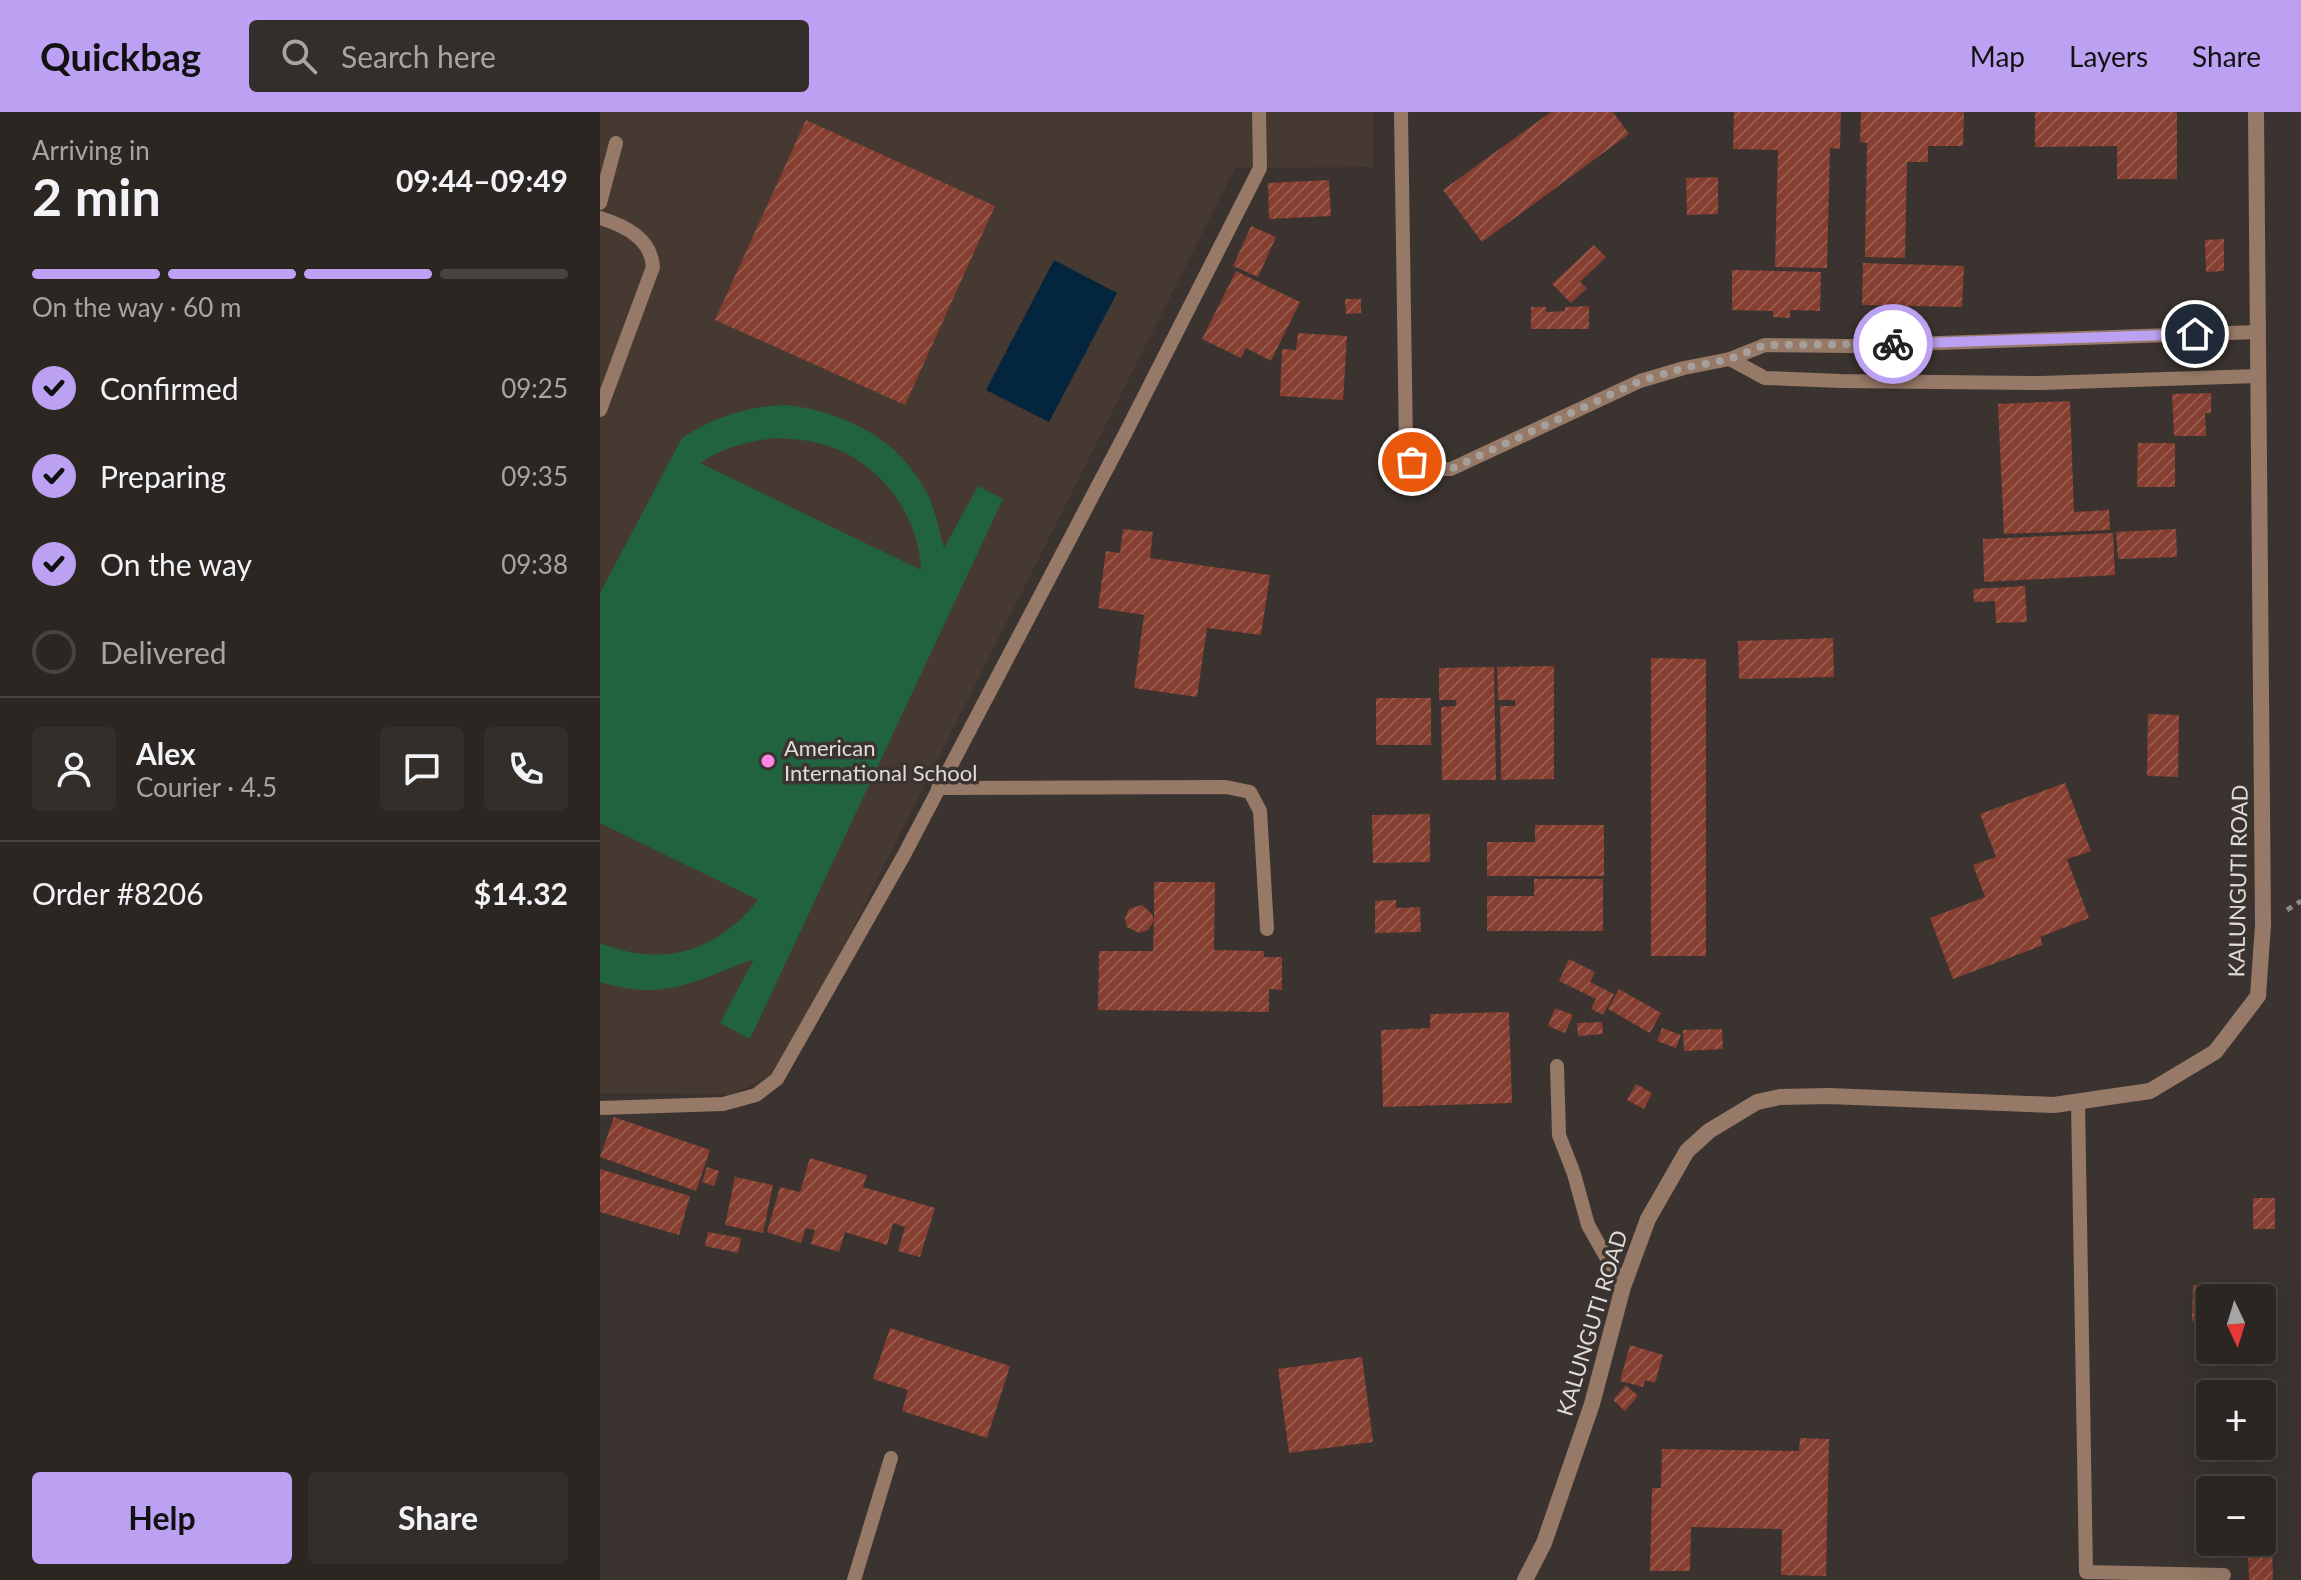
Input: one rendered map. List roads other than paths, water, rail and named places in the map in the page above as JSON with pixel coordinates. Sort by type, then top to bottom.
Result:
[{"type":"street","name":"KALUNGUTI ROAD","points":[[1525,1580],[1544,1543],[1592,1404],[1623,1287],[1648,1219],[1687,1151],[1709,1131],[1757,1102],[1780,1097],[1829,1096],[2054,1105],[2150,1091],[2215,1052],[2258,996],[2263,925],[2256,112]]},
{"type":"lane","points":[[600,1108],[723,1104],[756,1095],[777,1079],[904,855],[1124,436],[1260,168],[1259,112]]},
{"type":"lane","points":[[1401,112],[1406,447],[1412,462],[1429,469],[1451,469],[1640,381],[1730,359],[1765,345],[1850,346],[2258,332]]},
{"type":"lane","points":[[600,203],[616,143]]},
{"type":"lane","points":[[600,218],[638,236],[652,252],[653,267],[600,410]]},
{"type":"lane","points":[[1730,359],[1765,378],[1841,381],[2040,383],[2258,376]]},
{"type":"lane","points":[[938,788],[1226,787],[1250,792],[1260,811],[1267,929]]},
{"type":"lane","points":[[1557,1066],[1559,1135],[1588,1225],[1623,1287]]},
{"type":"lane","points":[[2078,1102],[2086,1572],[2224,1575]]},
{"type":"lane","points":[[854,1580],[891,1458]]},
{"type":"water","points":[[1054,260],[1117,293],[1049,422],[986,390]]},
{"type":"place","name":"American International School","points":[[768,761]]}]
